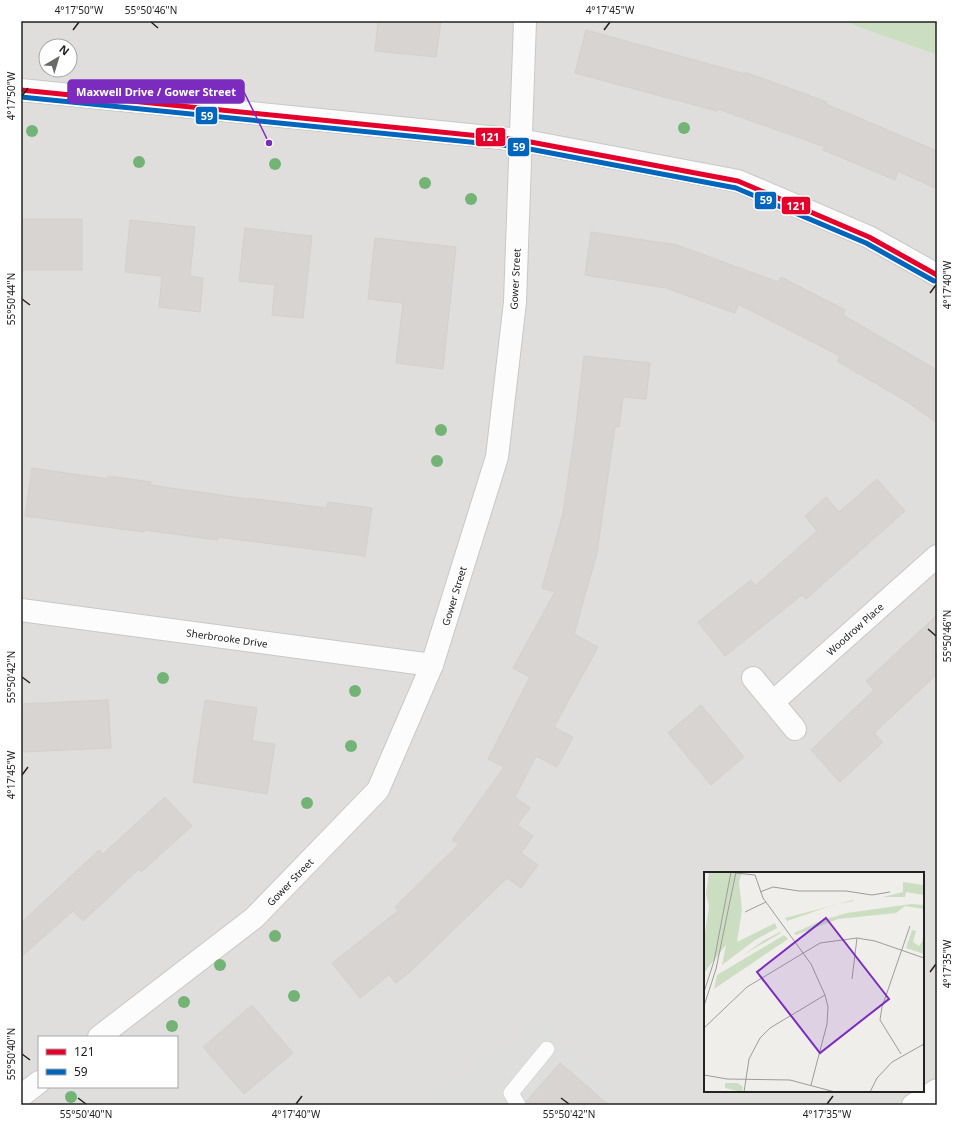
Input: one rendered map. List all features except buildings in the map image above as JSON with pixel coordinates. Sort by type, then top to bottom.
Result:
[{"type":"street","name":"Gower Street","points":[[100,1036],[254,918],[378,790],[432,665],[497,456],[515,302],[525,21]]},
{"type":"street","points":[[21,90],[520,140],[738,181],[869,237],[937,275]]},
{"type":"street","name":"Woodrow Place","points":[[773,702],[937,556]]},
{"type":"street","name":"Sherbrooke Drive","points":[[21,610],[432,665]]},
{"type":"street","points":[[753,678],[795,729]]},
{"type":"street","points":[[21,1096],[38,1083]]},
{"type":"street","points":[[913,1105],[937,1090]]},
{"type":"lane","points":[[518,1105],[511,1093],[547,1050]]},
{"type":"shaded area","points":[[21,21],[842,21],[937,55],[937,1105],[21,1105]]},
{"type":"shaded area","points":[[543,1019],[614,1097],[612,1105],[441,1105],[426,1098]]},
{"type":"green space","points":[[842,21],[937,21],[937,55]]},
{"type":"transit line","name":"121","points":[[21,90],[520,140],[738,181],[869,237],[937,275]]},
{"type":"transit line","name":"59","points":[[21,97],[519,147],[736,188],[866,243],[934,281]]},
{"type":"place","name":"Maxwell Drive / Gower Street","points":[[269,143]]}]
